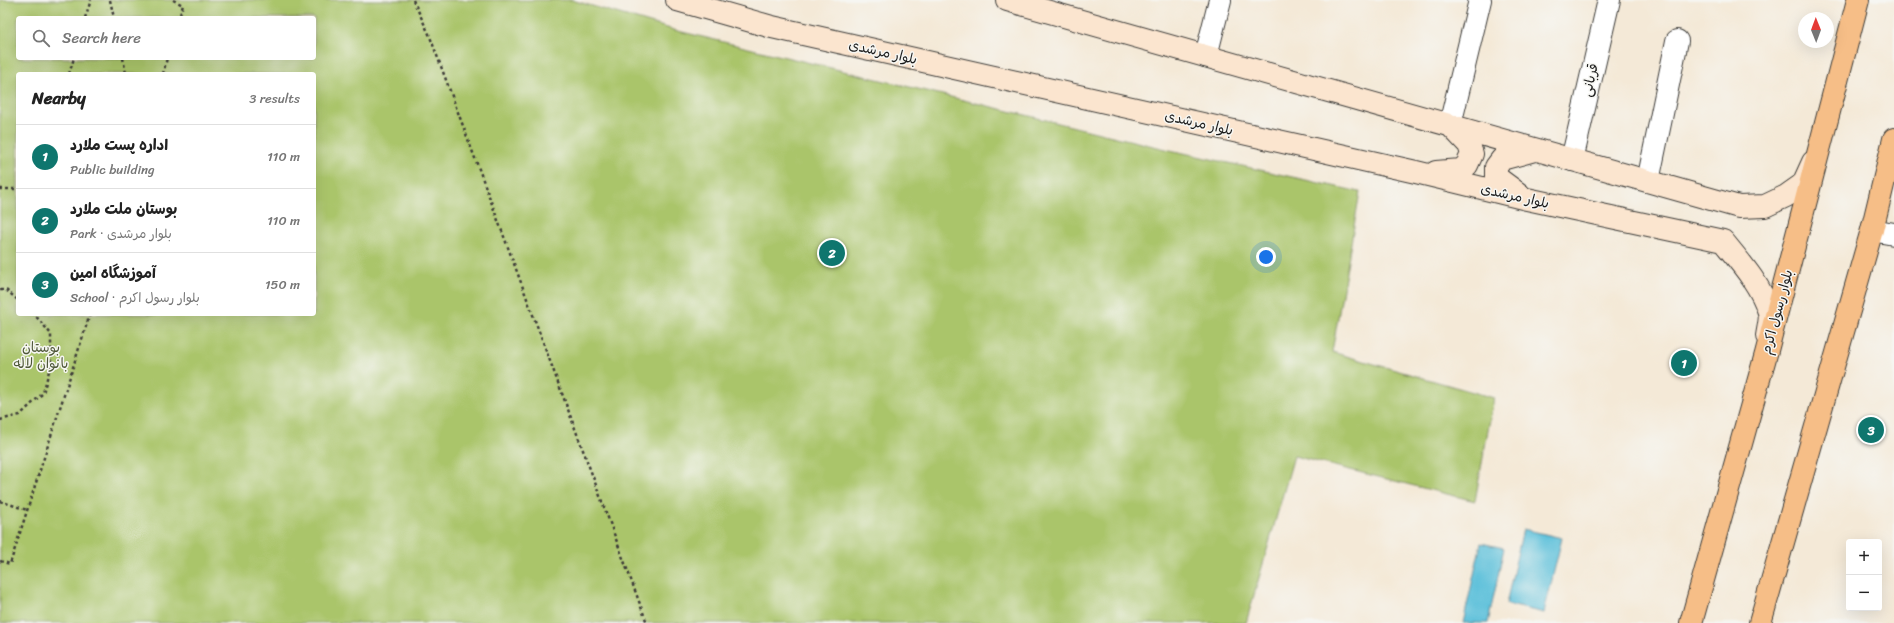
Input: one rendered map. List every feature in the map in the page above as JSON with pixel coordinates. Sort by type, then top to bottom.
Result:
[{"type":"main road","name":"بلوار مرشدی","points":[[677,0],[772,27],[1416,172],[1527,199],[1723,242],[1743,266],[1759,291],[1770,313],[1766,354]]},
{"type":"main road","name":"بلوار رسول اکرم","points":[[1691,623],[1766,354],[1858,0]]},
{"type":"main road","points":[[1012,1],[1739,207],[1765,206],[1786,196],[1803,184],[1822,141]]},
{"type":"main road","points":[[1416,172],[1461,170],[1467,165],[1472,154],[1469,145],[1450,125]]},
{"type":"main road","points":[[1760,623],[1872,230],[1894,139]]},
{"type":"main road","points":[[1527,199],[1496,177],[1496,167],[1502,159],[1536,150]]},
{"type":"street","points":[[1206,56],[1220,0]]},
{"type":"street","points":[[1450,125],[1480,0]]},
{"type":"street","name":"قربانی","points":[[1572,160],[1609,0]]},
{"type":"street","points":[[1648,181],[1677,41]]},
{"type":"street","points":[[1872,230],[1894,234]]},
{"type":"path","points":[[86,16],[91,0]]},
{"type":"path","points":[[110,0],[114,16]]},
{"type":"path","points":[[173,0],[183,5],[180,16]]},
{"type":"path","points":[[413,0],[432,42],[647,623]]},
{"type":"path","points":[[70,72],[73,60]]},
{"type":"path","points":[[123,60],[126,72]]},
{"type":"path","points":[[164,72],[166,60]]},
{"type":"path","points":[[0,189],[16,189]]},
{"type":"path","points":[[0,290],[6,290],[16,298]]},
{"type":"path","points":[[0,420],[20,415],[44,393],[51,364],[51,334],[36,316]]},
{"type":"path","points":[[0,561],[10,564],[89,316]]},
{"type":"path","points":[[0,501],[27,510]]},
{"type":"green space","name":"بوستان بانوان لاله","points":[[0,0],[572,0],[674,30],[1170,150],[1360,192],[1332,352],[1494,398],[1475,501],[1294,456],[1246,623],[0,623]]},
{"type":"water","points":[[1523,529],[1562,538],[1544,613],[1506,604]]},
{"type":"water","points":[[1481,543],[1504,548],[1488,623],[1463,623]]},
{"type":"place","name":"بوستان ملت ملارد","points":[[832,253]]},
{"type":"place","name":"اداره پست ملارد","points":[[1684,363]]},
{"type":"place","name":"آموزشگاه امین","points":[[1871,430]]}]
